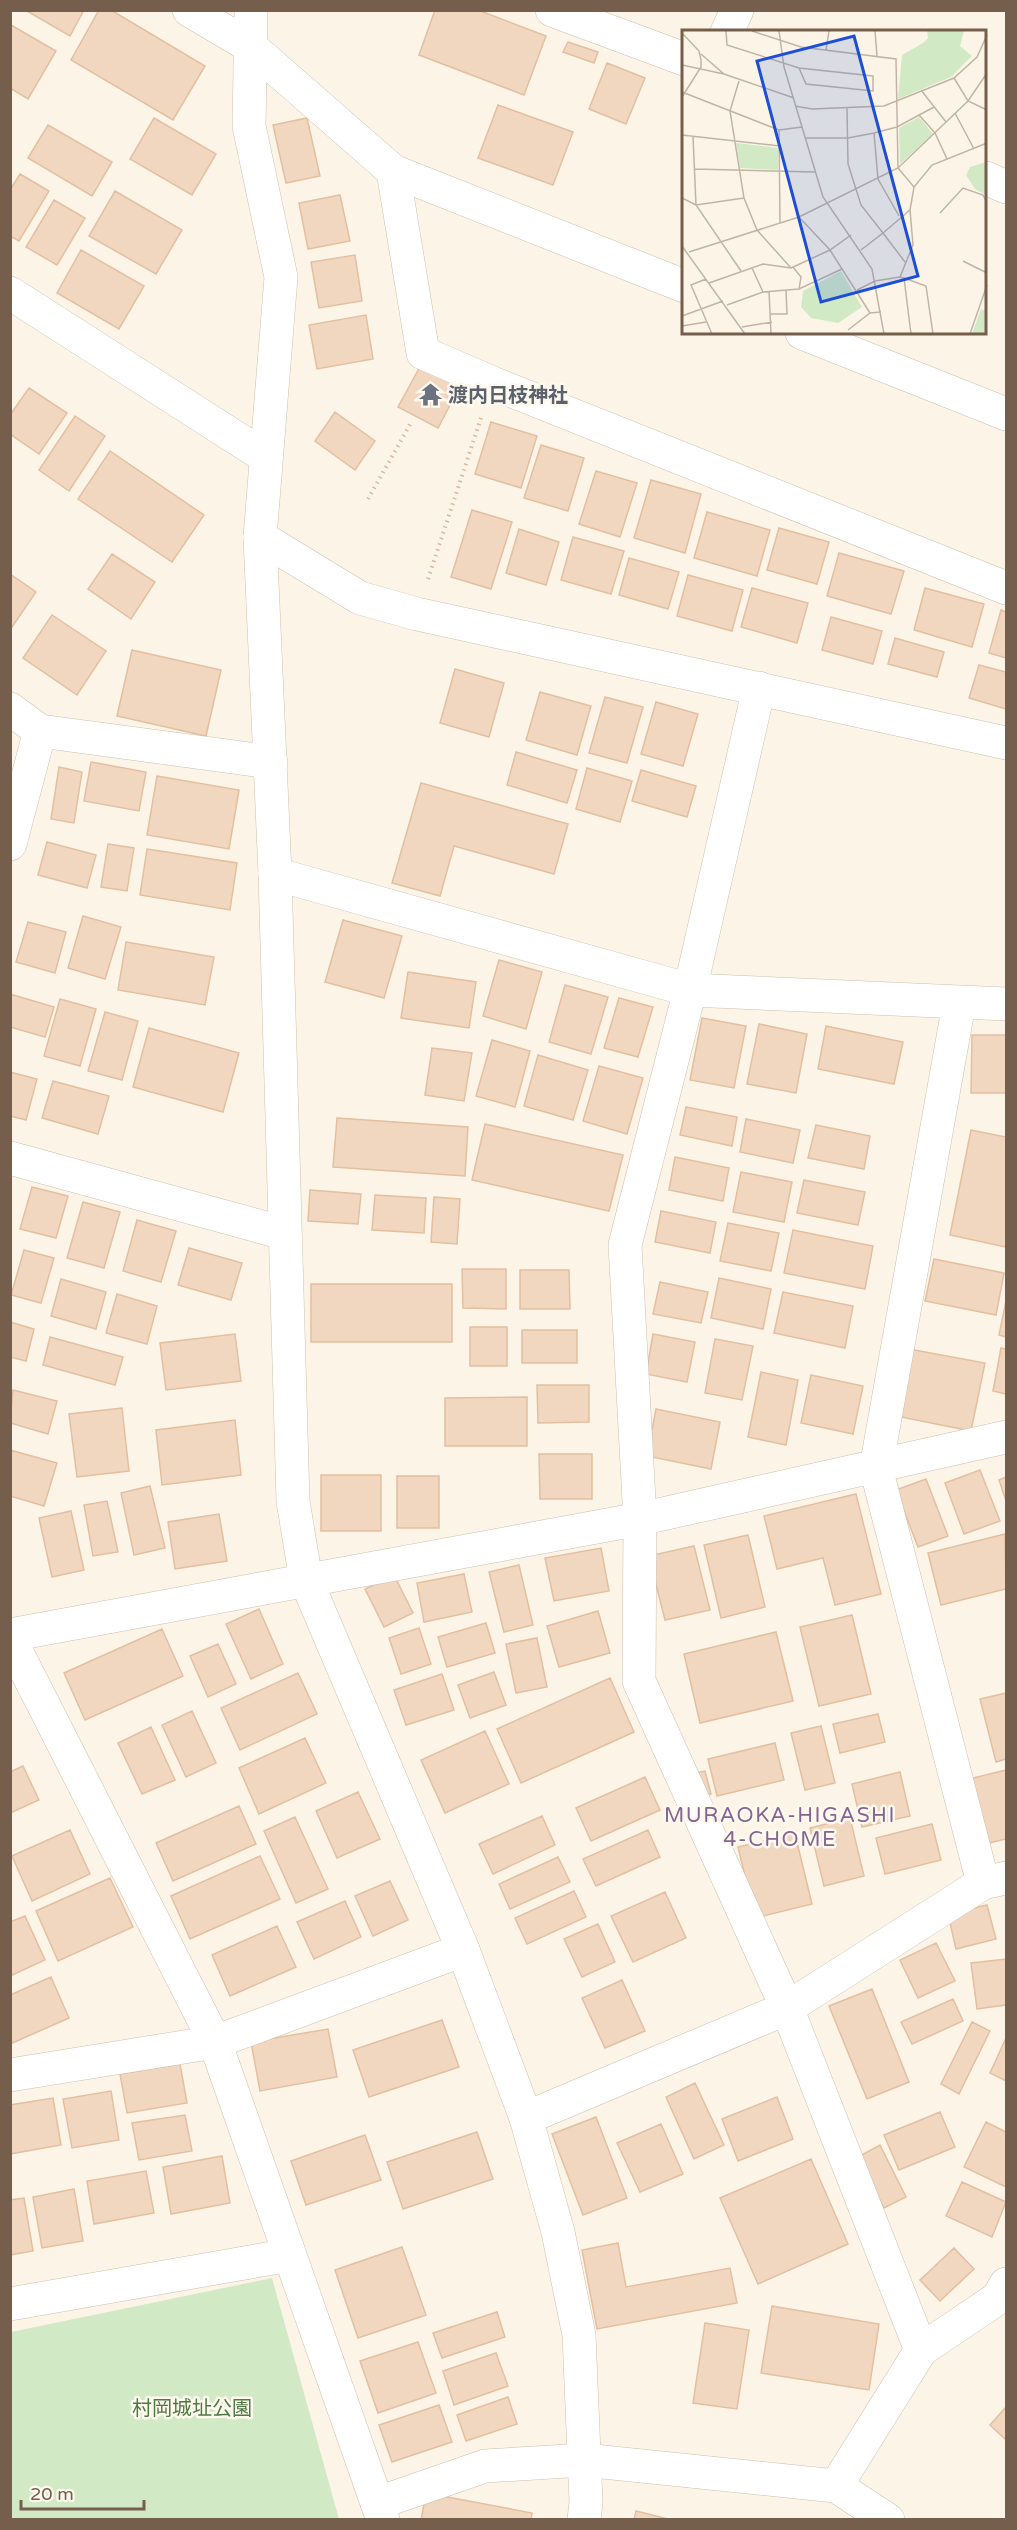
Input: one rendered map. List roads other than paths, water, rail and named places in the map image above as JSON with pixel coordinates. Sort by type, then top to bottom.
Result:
[{"type":"street","points":[[189,10],[250,46],[393,171],[682,285]]},
{"type":"street","points":[[251,10],[249,126],[281,277],[279,328],[260,537],[275,874],[293,1501],[306,1580],[463,1950],[526,2118],[558,2232],[579,2334],[586,2502],[584,2520]]},
{"type":"street","points":[[552,10],[682,58]]},
{"type":"street","points":[[728,30],[736,10]]},
{"type":"street","points":[[393,171],[423,353],[495,384],[1006,588]]},
{"type":"street","points":[[987,178],[1006,187]]},
{"type":"street","points":[[10,293],[266,457]]},
{"type":"street","points":[[805,334],[1006,414]]},
{"type":"street","points":[[260,537],[360,598],[417,614],[1006,743]]},
{"type":"street","points":[[759,688],[690,990],[625,1245],[640,1519],[639,1681],[787,2008],[921,2350]]},
{"type":"street","points":[[10,709],[40,731],[271,762]]},
{"type":"street","points":[[10,844],[40,731]]},
{"type":"street","points":[[275,874],[690,990],[959,1004],[1006,1004]]},
{"type":"street","points":[[526,2118],[787,2008],[995,1880],[876,1468],[959,1004]]},
{"type":"street","points":[[10,1158],[284,1233]]},
{"type":"street","points":[[875,2516],[836,2486],[584,2460],[485,2466],[380,2511],[215,2042],[10,1637],[640,1519],[876,1468],[1006,1437]]},
{"type":"street","points":[[10,2075],[215,2042],[463,1950]]},
{"type":"street","points":[[10,2304],[290,2255]]},
{"type":"street","points":[[836,2486],[921,2350],[999,2298],[1006,2284]]},
{"type":"place","name":"渡内日枝神社","points":[[430,395]]},
{"type":"district","name":"MURAOKA-HIGASHI 4-CHOME","points":[[780,1827]]},
{"type":"park label","name":"村岡城址公園","points":[[192,2408]]}]
